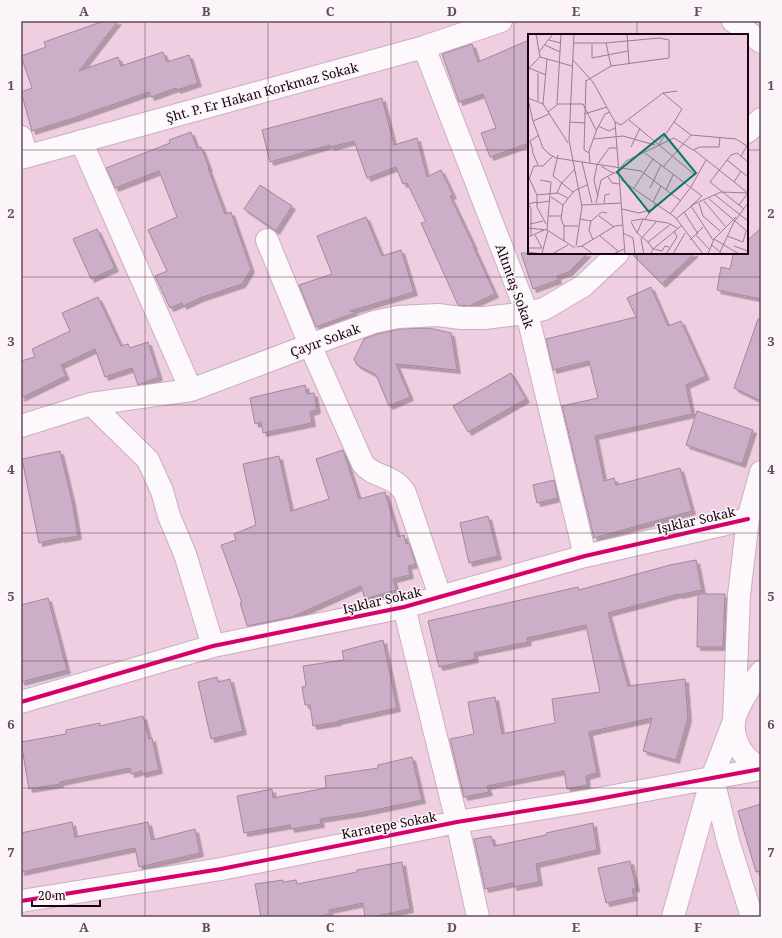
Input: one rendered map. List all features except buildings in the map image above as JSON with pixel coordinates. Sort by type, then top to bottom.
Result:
[{"type":"street","name":"Şht. P. Er Hakan Korkmaz Sokak","points":[[23,150],[81,141],[424,48],[502,21]]},
{"type":"street","points":[[736,22],[761,42]]},
{"type":"street","name":"Altıntaş Sokak","points":[[424,48],[527,313],[586,556]]},
{"type":"street","points":[[748,131],[761,119]]},
{"type":"street","points":[[81,141],[191,390]]},
{"type":"street","points":[[267,240],[310,345],[363,464],[370,470],[397,484],[405,493],[440,596]]},
{"type":"street","name":"Çayır Sokak","points":[[21,426],[91,404],[191,390],[374,322],[398,316],[424,315],[484,318],[544,310],[583,286],[617,254]]},
{"type":"street","points":[[91,404],[148,460],[162,491],[169,516],[185,554],[213,646]]},
{"type":"street","name":"Işıklar Sokak","points":[[673,917],[712,778],[734,721],[739,595],[748,519],[761,472]]},
{"type":"street","name":"Işıklar Sokak","points":[[21,702],[213,646],[404,607],[586,556],[748,519]]},
{"type":"street","points":[[404,607],[457,822],[478,917]]},
{"type":"street","points":[[761,672],[746,694],[734,721],[735,734],[741,750],[752,763],[761,768]]},
{"type":"street","name":"Karatepe Sokak","points":[[21,901],[221,869],[457,822],[712,778],[761,768]]},
{"type":"street","points":[[712,778],[728,841],[752,917]]},
{"type":"cycle path","points":[[21,702],[213,646],[404,607],[585,556],[748,519]]},
{"type":"cycle path","points":[[21,901],[221,869],[457,822],[587,801],[761,769]]}]
